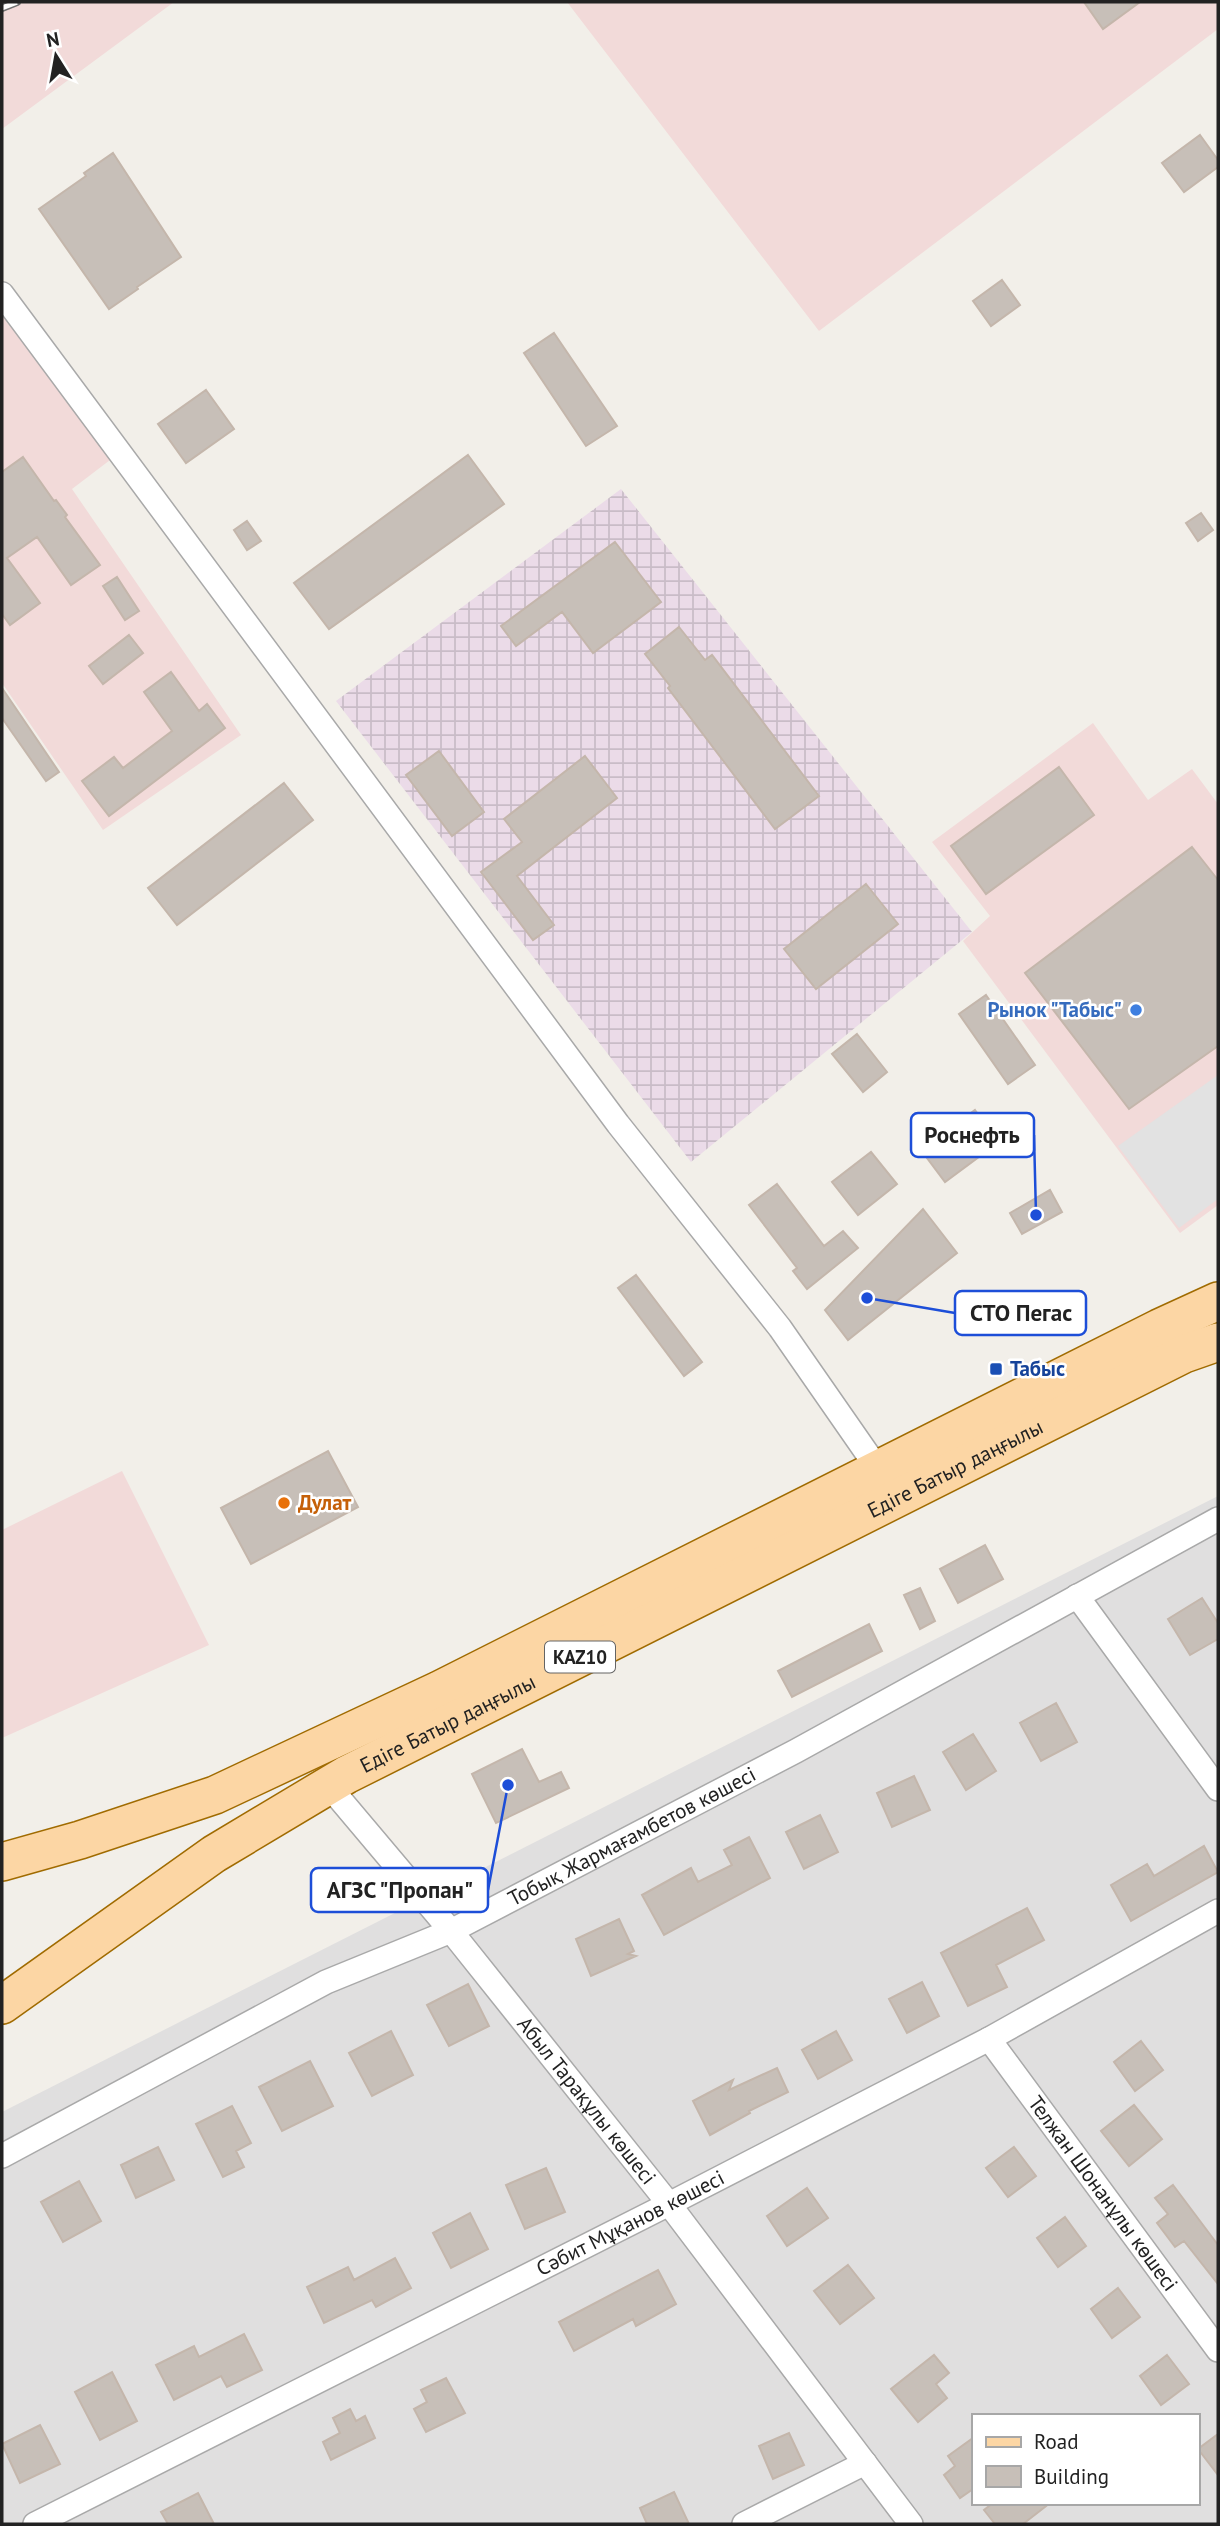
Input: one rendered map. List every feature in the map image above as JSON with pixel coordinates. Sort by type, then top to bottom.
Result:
[{"type":"main road","name":"Едіге Батыр даңғылы","points":[[2,1862],[80,1840],[215,1795],[451,1684],[1218,1301]]},
{"type":"main road","name":"Едіге Батыр даңғылы","points":[[2,2005],[214,1854],[328,1785],[1184,1354],[1218,1342]]},
{"type":"main road","points":[[2,1989],[38,1979]]},
{"type":"street","points":[[2,294],[618,1124],[780,1328],[878,1469]]},
{"type":"street","name":"Тобық Жармағамбетов көшесі","points":[[2,2156],[326,1982],[451,1931],[796,1751],[1218,1519]]},
{"type":"street","points":[[1077,1596],[1218,1789]]},
{"type":"street","name":"Абыл Тарақұлы көшесі","points":[[328,1785],[451,1931],[669,2204],[911,2524]]},
{"type":"street","name":"Сәбит Мұқанов көшесі","points":[[35,2524],[989,2039],[1218,1911]]},
{"type":"street","name":"Телжан Шонанұлы көшесі","points":[[989,2039],[1218,2350]]},
{"type":"street","points":[[744,2524],[865,2463]]},
{"type":"shaded area","points":[[2,2],[174,2],[2,129]]},
{"type":"shaded area","points":[[567,2],[1218,2],[1218,29],[819,331]]},
{"type":"shaded area","points":[[2,304],[114,457],[72,489],[241,735],[103,830],[2,683]]},
{"type":"shaded area","points":[[621,489],[972,932],[691,1162],[336,701]]},
{"type":"shaded area","points":[[1093,723],[1148,800],[1192,769],[1218,804],[1218,1205],[1180,1233],[963,941],[990,916],[932,842]]},
{"type":"shaded area","points":[[1218,1075],[1218,1199],[1179,1228],[1118,1146]]},
{"type":"shaded area","points":[[122,1471],[209,1645],[2,1738],[2,1530]]},
{"type":"shaded area","points":[[1218,1496],[1218,2524],[2,2524],[2,2112]]},
{"type":"building","points":[[1084,2],[1140,2],[1103,29]]},
{"type":"building","points":[[1200,135],[1218,160],[1218,167],[1184,192],[1162,163]]},
{"type":"building","points":[[113,153],[181,257],[109,309],[39,209]]},
{"type":"building","points":[[1002,280],[1020,305],[991,326],[973,301]]},
{"type":"building","points":[[554,333],[617,426],[586,446],[524,353]]},
{"type":"building","points":[[206,390],[234,429],[186,463],[158,424]]},
{"type":"building","points":[[468,455],[504,504],[329,629],[294,583]]},
{"type":"building","points":[[23,457],[67,515],[65,517],[100,565],[71,585],[37,537],[7,558],[40,603],[10,625],[2,614],[2,472]]},
{"type":"building","points":[[1201,513],[1213,530],[1198,541],[1186,523]]},
{"type":"building","points":[[247,521],[261,541],[247,550],[234,530]]},
{"type":"building","points":[[615,542],[661,602],[593,653],[562,612],[516,646],[501,626]]},
{"type":"building","points":[[117,577],[139,611],[125,620],[103,586]]},
{"type":"building","points":[[679,627],[705,660],[712,655],[819,796],[775,829],[645,654]]},
{"type":"building","points":[[129,635],[143,653],[103,684],[89,666]]},
{"type":"building","points":[[171,672],[199,711],[207,704],[225,728],[109,816],[82,781],[114,757],[123,768],[172,731],[144,692]]},
{"type":"building","points":[[2,688],[59,772],[46,781],[2,718]]},
{"type":"building","points":[[439,751],[484,812],[452,836],[406,775]]},
{"type":"building","points":[[585,756],[617,798],[517,876],[554,925],[533,940],[481,872],[522,842],[504,819]]},
{"type":"building","points":[[1059,767],[1094,815],[986,894],[951,846]]},
{"type":"building","points":[[284,783],[313,820],[177,925],[148,888]]},
{"type":"building","name":"Рынок \"Табыс\"","points":[[1192,847],[1218,880],[1218,1046],[1129,1109],[1025,973]]},
{"type":"building","points":[[866,884],[898,924],[816,989],[784,949]]},
{"type":"building","points":[[986,995],[1035,1065],[1008,1084],[959,1014]]},
{"type":"building","points":[[857,1034],[887,1072],[863,1092],[832,1054]]},
{"type":"building","points":[[975,1110],[999,1142],[945,1182],[921,1150]]},
{"type":"building","points":[[871,1152],[897,1184],[858,1215],[832,1182]]},
{"type":"building","points":[[777,1184],[824,1246],[843,1231],[858,1248],[807,1289],[793,1271],[797,1268],[749,1205]]},
{"type":"building","points":[[1050,1190],[1062,1212],[1022,1234],[1010,1213]]},
{"type":"building","points":[[923,1209],[957,1253],[848,1340],[825,1310]]},
{"type":"building","points":[[636,1275],[702,1362],[684,1376],[618,1288]]},
{"type":"building","points":[[328,1451],[358,1507],[251,1564],[221,1508]]},
{"type":"building","points":[[985,1545],[1003,1579],[958,1603],[940,1569]]},
{"type":"building","points":[[920,1588],[935,1621],[920,1629],[904,1595]]},
{"type":"building","points":[[1202,1598],[1218,1623],[1218,1639],[1190,1655],[1168,1619]]},
{"type":"building","points":[[869,1624],[882,1651],[792,1697],[778,1671]]},
{"type":"building","points":[[1056,1703],[1077,1742],[1041,1761],[1020,1723]]},
{"type":"building","points":[[973,1734],[996,1771],[966,1790],[943,1752]]},
{"type":"building","points":[[522,1749],[539,1782],[561,1772],[569,1788],[496,1823],[472,1774]]},
{"type":"building","points":[[914,1776],[930,1810],[892,1827],[877,1793]]},
{"type":"building","points":[[820,1815],[838,1852],[804,1869],[786,1832]]},
{"type":"building","points":[[749,1837],[770,1878],[664,1935],[642,1895],[691,1868],[698,1882],[732,1865],[724,1850]]},
{"type":"building","points":[[1204,1846],[1218,1872],[1131,1921],[1111,1885],[1147,1864],[1154,1876]]},
{"type":"building","points":[[1027,1908],[1044,1940],[996,1965],[1007,1987],[968,2006],[941,1953]]},
{"type":"building","points":[[619,1919],[634,1951],[628,1954],[636,1956],[591,1976],[576,1939]]},
{"type":"building","points":[[922,1982],[939,2016],[907,2033],[889,1999]]},
{"type":"building","points":[[468,1984],[489,2026],[449,2046],[427,2005]]},
{"type":"building","points":[[391,2031],[413,2075],[372,2096],[349,2053]]},
{"type":"building","points":[[836,2031],[852,2060],[818,2079],[802,2050]]},
{"type":"building","points":[[1141,2041],[1163,2070],[1135,2091],[1114,2062]]},
{"type":"building","points":[[310,2061],[333,2106],[282,2131],[259,2087]]},
{"type":"building","points":[[777,2068],[788,2092],[749,2111],[750,2113],[710,2135],[693,2101],[733,2080],[729,2090]]},
{"type":"building","points":[[1134,2105],[1162,2139],[1129,2166],[1101,2131]]},
{"type":"building","points":[[232,2106],[251,2143],[236,2151],[244,2167],[223,2177],[196,2124]]},
{"type":"building","points":[[158,2147],[174,2180],[136,2198],[121,2165]]},
{"type":"building","points":[[1014,2147],[1036,2176],[1008,2197],[986,2168]]},
{"type":"building","points":[[546,2168],[565,2212],[525,2229],[506,2185]]},
{"type":"building","points":[[79,2181],[101,2221],[63,2242],[41,2202]]},
{"type":"building","points":[[1173,2185],[1218,2245],[1218,2284],[1184,2241],[1175,2247],[1157,2223],[1168,2214],[1155,2198]]},
{"type":"building","points":[[807,2188],[828,2218],[787,2246],[767,2216]]},
{"type":"building","points":[[470,2213],[488,2249],[451,2268],[433,2233]]},
{"type":"building","points":[[1065,2217],[1086,2246],[1058,2267],[1037,2238]]},
{"type":"building","points":[[395,2258],[411,2288],[376,2307],[372,2300],[324,2323],[307,2287],[348,2267],[354,2280]]},
{"type":"building","points":[[848,2265],[874,2298],[840,2324],[814,2291]]},
{"type":"building","points":[[658,2270],[676,2304],[636,2326],[633,2319],[574,2351],[559,2322]]},
{"type":"building","points":[[1118,2288],[1140,2317],[1112,2338],[1091,2309]]},
{"type":"building","points":[[244,2334],[262,2370],[227,2387],[221,2376],[174,2400],[156,2365],[194,2346],[199,2357]]},
{"type":"building","points":[[934,2355],[949,2373],[936,2384],[947,2398],[918,2422],[891,2389]]},
{"type":"building","points":[[1167,2355],[1189,2384],[1161,2405],[1140,2376]]},
{"type":"building","points":[[112,2372],[137,2421],[100,2440],[75,2392]]},
{"type":"building","points":[[446,2378],[465,2413],[426,2432],[414,2409],[427,2402],[421,2390]]},
{"type":"building","points":[[350,2409],[356,2421],[365,2416],[375,2438],[331,2460],[323,2442],[340,2433],[333,2418]]},
{"type":"building","points":[[40,2425],[60,2464],[20,2483],[2,2444]]},
{"type":"building","points":[[789,2433],[804,2465],[773,2479],[759,2446]]},
{"type":"building","points":[[1218,2434],[1218,2475],[1199,2450]]},
{"type":"building","points":[[972,2439],[972,2490],[960,2498],[944,2475],[955,2466],[948,2456]]},
{"type":"building","points":[[674,2492],[689,2524],[647,2524],[640,2508]]},
{"type":"building","points":[[198,2493],[214,2524],[168,2524],[161,2512]]},
{"type":"building","points":[[990,2505],[1047,2505],[1023,2524],[995,2524],[984,2510]]},
{"type":"railway","points":[[2,8],[17,2]]},
{"type":"place","name":"Рынок \"Табыс\"","points":[[1136,1010]]},
{"type":"place","name":"Роснефть","points":[[1036,1215]]},
{"type":"place","name":"СТО Пегас","points":[[867,1298]]},
{"type":"place","name":"Табыс","points":[[996,1369]]},
{"type":"place","name":"Дулат","points":[[284,1503]]},
{"type":"place","name":"АГЗС \"Пропан\"","points":[[508,1785]]}]
